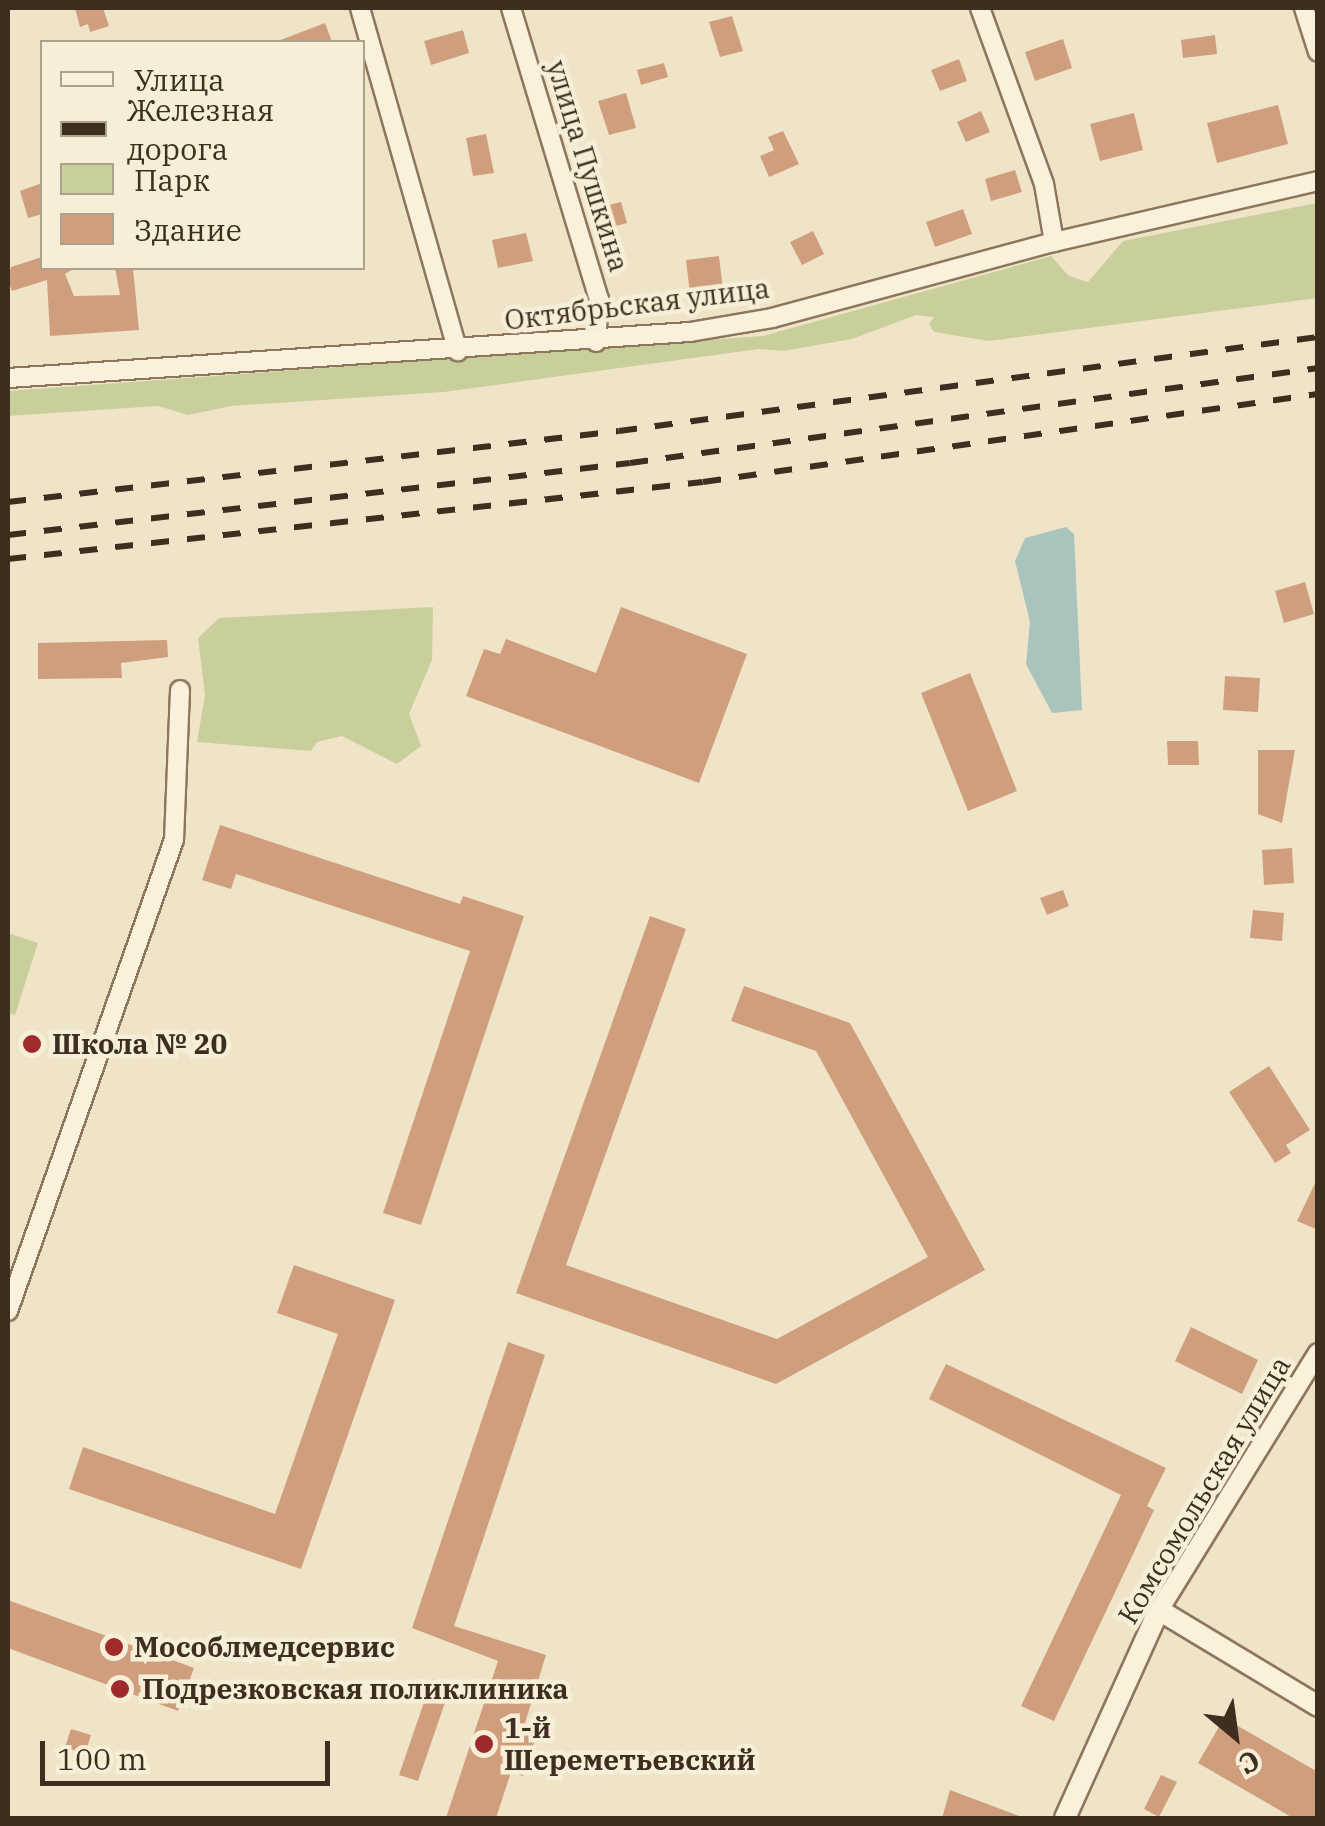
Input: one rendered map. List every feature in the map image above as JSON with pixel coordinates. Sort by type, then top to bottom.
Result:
[{"type":"street","points":[[360,8],[458,351]]},
{"type":"street","name":"улица Пушкина","points":[[511,8],[599,298],[596,342]]},
{"type":"street","points":[[980,8],[1044,184],[1054,242]]},
{"type":"street","points":[[1304,8],[1318,52]]},
{"type":"street","name":"Октябрьская улица","points":[[8,378],[179,362],[596,342],[772,318],[1054,242],[1318,181]]},
{"type":"street","points":[[8,1311],[174,840],[180,690]]},
{"type":"street","name":"Комсомольская улица","points":[[1064,1818],[1159,1610],[1318,1354]]},
{"type":"street","points":[[1159,1610],[1318,1706]]},
{"type":"green space","points":[[1317,203],[1317,298],[989,341],[934,332],[929,324],[934,317],[916,315],[852,339],[783,351],[759,349],[444,392],[231,406],[188,415],[158,406],[8,416],[8,391],[763,336],[1051,256],[1069,276],[1088,282],[1123,241]]},
{"type":"green space","points":[[433,607],[432,660],[409,714],[421,746],[397,764],[342,736],[317,742],[311,751],[197,742],[205,695],[198,638],[219,618]]},
{"type":"green space","points":[[8,933],[38,943],[15,1015],[8,1013]]},
{"type":"water","points":[[1066,527],[1074,534],[1082,710],[1052,713],[1026,664],[1030,622],[1015,561],[1025,538]]},
{"type":"building","points":[[75,8],[103,8],[109,26],[90,32],[88,24],[80,27]]},
{"type":"building","points":[[732,16],[743,51],[720,57],[709,22]]},
{"type":"building","points":[[325,23],[331,40],[281,40]]},
{"type":"building","points":[[463,30],[469,53],[431,65],[424,41]]},
{"type":"building","points":[[1215,35],[1217,54],[1183,58],[1181,40]]},
{"type":"building","points":[[1063,39],[1072,68],[1035,81],[1025,52]]},
{"type":"building","points":[[959,59],[967,81],[940,91],[931,70]]},
{"type":"building","points":[[664,63],[668,77],[641,85],[637,70]]},
{"type":"building","points":[[626,93],[636,128],[609,135],[598,101]]},
{"type":"building","points":[[1278,105],[1288,144],[1217,163],[1207,123]]},
{"type":"building","points":[[981,111],[990,132],[966,142],[957,122]]},
{"type":"building","points":[[1134,113],[1143,150],[1100,161],[1090,124]]},
{"type":"building","points":[[783,131],[799,164],[769,177],[760,156],[774,150],[768,137]]},
{"type":"building","points":[[486,134],[494,173],[473,176],[466,138]]},
{"type":"building","points":[[1015,170],[1022,192],[991,201],[985,179]]},
{"type":"building","points":[[40,184],[40,215],[28,218],[20,191]]},
{"type":"building","points":[[621,202],[627,223],[601,230],[595,208]]},
{"type":"building","points":[[963,209],[972,234],[935,247],[926,222]]},
{"type":"building","points":[[813,231],[824,254],[802,265],[790,242]]},
{"type":"building","points":[[526,233],[533,261],[498,268],[492,240]]},
{"type":"building","points":[[719,256],[723,290],[690,294],[686,260]]},
{"type":"building","points":[[40,258],[40,270],[72,270],[65,274],[74,296],[120,295],[115,270],[133,270],[139,330],[50,336],[47,280],[12,291],[8,280],[11,267]]},
{"type":"building","points":[[1305,582],[1314,614],[1284,623],[1275,591]]},
{"type":"building","points":[[621,607],[747,654],[699,783],[466,696],[484,649],[500,654],[506,639],[596,673]]},
{"type":"building","points":[[167,640],[168,657],[121,663],[122,678],[38,679],[38,643]]},
{"type":"building","points":[[970,673],[1017,791],[968,811],[921,693]]},
{"type":"building","points":[[1225,676],[1260,678],[1258,712],[1223,710]]},
{"type":"building","points":[[1167,741],[1198,741],[1199,765],[1168,765]]},
{"type":"building","points":[[1258,750],[1295,750],[1282,823],[1258,814]]},
{"type":"building","points":[[220,825],[460,904],[463,896],[524,916],[421,1225],[383,1213],[470,951],[236,874],[231,889],[202,880]]},
{"type":"building","points":[[1292,848],[1294,883],[1264,885],[1262,850]]},
{"type":"building","points":[[1063,890],[1069,906],[1047,915],[1040,898]]},
{"type":"building","points":[[1253,910],[1284,913],[1282,941],[1250,938]]},
{"type":"building","points":[[650,916],[686,929],[566,1265],[777,1339],[928,1257],[816,1051],[731,1021],[744,986],[850,1023],[985,1270],[776,1384],[516,1293]]},
{"type":"building","points":[[1269,1066],[1310,1130],[1286,1145],[1291,1153],[1275,1163],[1229,1092]]},
{"type":"building","points":[[1318,1177],[1318,1230],[1297,1221]]},
{"type":"building","points":[[294,1265],[395,1300],[301,1569],[69,1489],[83,1447],[275,1514],[338,1334],[277,1313]]},
{"type":"building","points":[[1191,1327],[1258,1360],[1242,1394],[1175,1361]]},
{"type":"building","points":[[508,1342],[545,1355],[454,1626],[546,1655],[525,1723],[539,1728],[523,1776],[511,1772],[496,1818],[446,1818],[498,1661],[412,1628]]},
{"type":"building","points":[[946,1364],[1166,1468],[1147,1506],[1154,1510],[1054,1721],[1021,1706],[1121,1495],[929,1399]]},
{"type":"building","points":[[8,1600],[194,1668],[178,1711],[8,1648]]},
{"type":"building","points":[[432,1679],[451,1685],[418,1781],[399,1775]]},
{"type":"building","points":[[1224,1718],[1318,1772],[1318,1818],[1293,1818],[1198,1763]]},
{"type":"building","points":[[71,1729],[91,1735],[85,1754],[65,1747]]},
{"type":"building","points":[[1161,1775],[1177,1782],[1159,1817],[1144,1809]]},
{"type":"building","points":[[950,1790],[1022,1817],[942,1818]]},
{"type":"railway","points":[[8,502],[619,431],[1318,337]]},
{"type":"railway","points":[[8,535],[630,463],[1318,368]]},
{"type":"railway","points":[[8,559],[703,482],[1318,394]]},
{"type":"place","name":"Школа № 20","points":[[32,1044]]},
{"type":"place","name":"Мособлмедсервис","points":[[114,1647]]},
{"type":"place","name":"Подрезковская поликлиника","points":[[120,1689]]},
{"type":"place","name":"1-й Шереметьевский","points":[[484,1744]]}]
